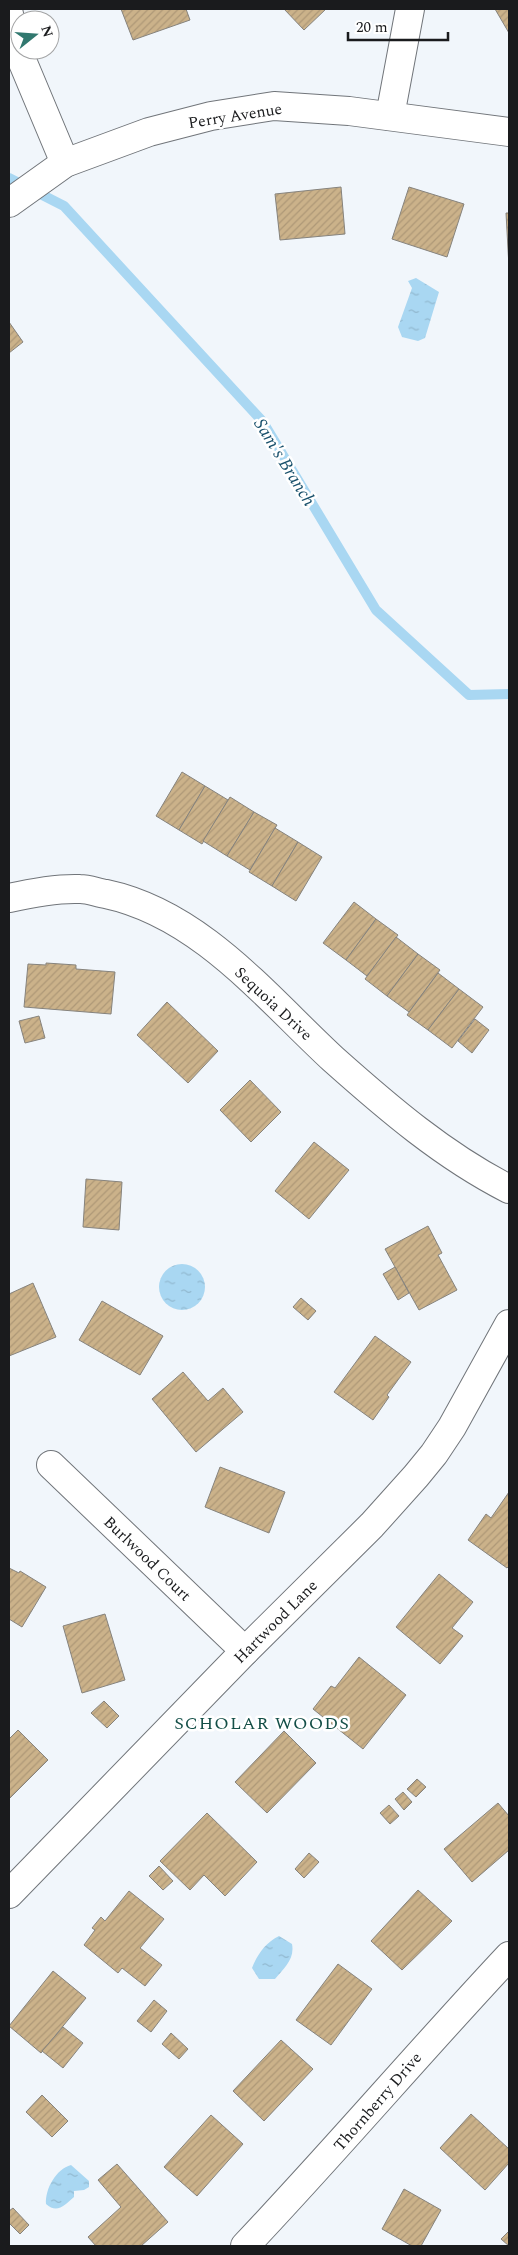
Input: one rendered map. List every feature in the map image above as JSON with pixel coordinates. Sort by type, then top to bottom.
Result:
[{"type":"street","points":[[390,116],[410,9]]},
{"type":"street","points":[[9,14],[14,39],[65,163]]},
{"type":"street","name":"Perry Avenue","points":[[9,203],[65,163],[149,132],[210,116],[274,106],[349,111],[509,132]]},
{"type":"street","name":"Sequoia Drive","points":[[9,898],[27,894],[80,889],[117,896],[147,907],[180,924],[228,959],[333,1058],[403,1120],[481,1175],[509,1189]]},
{"type":"street","name":"Hartwood Lane","points":[[9,1894],[245,1650],[372,1525],[434,1454],[487,1368],[509,1324]]},
{"type":"street","name":"Burlwood Court","points":[[51,1465],[245,1650]]},
{"type":"street","name":"Thornberry Drive","points":[[245,2246],[314,2173],[442,2028],[509,1956]]},
{"type":"water","points":[[416,278],[439,292],[425,338],[418,341],[402,337],[398,327],[412,288],[408,281]]},
{"type":"water","points":[[187,1264],[191,1265],[201,1274],[204,1278],[204,1296],[195,1306],[187,1310],[177,1310],[169,1306],[160,1296],[159,1282],[163,1274],[173,1265]]},
{"type":"water","points":[[279,1936],[292,1944],[290,1959],[275,1979],[259,1979],[252,1968],[254,1963],[266,1945]]},
{"type":"water","points":[[71,2165],[89,2181],[89,2187],[84,2190],[74,2191],[74,2197],[61,2207],[50,2207],[46,2204],[46,2198],[52,2180],[66,2167]]},
{"type":"building","points":[[121,9],[186,9],[190,20],[133,40]]},
{"type":"building","points":[[284,9],[326,9],[304,30]]},
{"type":"building","points":[[495,9],[509,9],[509,33]]},
{"type":"building","points":[[341,187],[345,234],[280,240],[275,194]]},
{"type":"building","points":[[409,187],[464,204],[447,257],[392,239]]},
{"type":"building","points":[[506,213],[509,213],[509,267]]},
{"type":"building","points":[[9,322],[23,342],[9,353]]},
{"type":"building","points":[[182,772],[205,786],[179,830],[156,816]]},
{"type":"building","points":[[205,786],[228,800],[202,844],[179,830]]},
{"type":"building","points":[[230,797],[254,812],[227,856],[203,841]]},
{"type":"building","points":[[254,812],[277,825],[250,870],[227,856]]},
{"type":"building","points":[[275,828],[298,842],[272,886],[249,872]]},
{"type":"building","points":[[298,842],[322,857],[296,901],[272,886]]},
{"type":"building","points":[[354,902],[376,919],[346,960],[323,943]]},
{"type":"building","points":[[376,919],[398,935],[367,976],[346,960]]},
{"type":"building","points":[[396,937],[418,954],[387,996],[365,979]]},
{"type":"building","points":[[418,954],[440,970],[409,1012],[387,996]]},
{"type":"building","points":[[46,963],[76,965],[76,969],[115,972],[111,1014],[24,1007],[28,964],[46,965]]},
{"type":"building","points":[[438,973],[459,989],[428,1030],[407,1015]]},
{"type":"building","points":[[459,989],[483,1007],[452,1048],[428,1030]]},
{"type":"building","points":[[167,1002],[218,1051],[188,1083],[137,1035]]},
{"type":"building","points":[[39,1016],[45,1038],[25,1043],[19,1021]]},
{"type":"building","points":[[475,1019],[489,1030],[472,1053],[458,1041]]},
{"type":"building","points":[[250,1080],[281,1112],[251,1142],[220,1110]]},
{"type":"building","points":[[314,1142],[349,1170],[309,1219],[275,1191]]},
{"type":"building","points":[[86,1179],[122,1182],[119,1230],[83,1227]]},
{"type":"building","points":[[428,1226],[442,1253],[438,1255],[457,1290],[419,1310],[385,1249]]},
{"type":"building","points":[[395,1267],[409,1293],[398,1300],[383,1274]]},
{"type":"building","points":[[33,1283],[56,1337],[9,1356],[9,1294]]},
{"type":"building","points":[[301,1298],[316,1311],[308,1320],[293,1307]]},
{"type":"building","points":[[102,1301],[163,1336],[140,1375],[79,1340]]},
{"type":"building","points":[[375,1336],[411,1362],[387,1395],[389,1397],[373,1420],[334,1392]]},
{"type":"building","points":[[183,1372],[208,1401],[223,1388],[243,1412],[196,1452],[152,1399]]},
{"type":"building","points":[[220,1467],[285,1492],[269,1533],[205,1507]]},
{"type":"building","points":[[509,1492],[509,1566],[507,1568],[468,1540],[486,1514],[491,1518]]},
{"type":"building","points":[[9,1568],[19,1573],[20,1571],[46,1587],[22,1627],[9,1619]]},
{"type":"building","points":[[439,1574],[473,1602],[452,1628],[463,1636],[440,1664],[396,1627]]},
{"type":"building","points":[[105,1614],[125,1680],[82,1693],[63,1626]]},
{"type":"building","points":[[359,1657],[406,1695],[363,1749],[313,1709],[331,1686],[335,1688]]},
{"type":"building","points":[[104,1701],[119,1716],[107,1728],[91,1713]]},
{"type":"building","points":[[18,1730],[48,1760],[9,1799],[9,1739]]},
{"type":"building","points":[[284,1731],[316,1763],[267,1813],[235,1782]]},
{"type":"building","points":[[417,1779],[426,1787],[416,1797],[407,1789]]},
{"type":"building","points":[[403,1792],[412,1802],[404,1810],[395,1799]]},
{"type":"building","points":[[498,1803],[509,1816],[509,1850],[472,1882],[444,1849]]},
{"type":"building","points":[[389,1805],[399,1816],[390,1824],[380,1813]]},
{"type":"building","points":[[207,1813],[257,1862],[225,1896],[204,1875],[190,1890],[160,1861]]},
{"type":"building","points":[[309,1853],[319,1862],[304,1878],[295,1869]]},
{"type":"building","points":[[159,1866],[173,1881],[163,1890],[149,1876]]},
{"type":"building","points":[[418,1890],[452,1921],[402,1970],[371,1941]]},
{"type":"building","points":[[129,1891],[164,1919],[140,1948],[162,1965],[145,1986],[122,1968],[118,1973],[84,1945],[95,1930],[92,1928],[101,1917],[105,1921]]},
{"type":"building","points":[[338,1964],[372,1989],[331,2045],[296,2020]]},
{"type":"building","points":[[53,1971],[86,1998],[41,2053],[9,2026]]},
{"type":"building","points":[[154,2000],[167,2011],[151,2032],[137,2021]]},
{"type":"building","points":[[63,2027],[83,2043],[63,2068],[42,2051]]},
{"type":"building","points":[[171,2033],[188,2049],[179,2059],[162,2044]]},
{"type":"building","points":[[281,2040],[313,2069],[264,2121],[233,2091]]},
{"type":"building","points":[[42,2095],[68,2121],[52,2137],[26,2112]]},
{"type":"building","points":[[471,2114],[509,2149],[509,2163],[485,2190],[440,2148]]},
{"type":"building","points":[[211,2115],[243,2144],[197,2196],[164,2167]]},
{"type":"building","points":[[117,2164],[168,2222],[141,2246],[96,2246],[88,2237],[121,2207],[98,2180]]},
{"type":"building","points":[[404,2189],[441,2210],[421,2246],[412,2246],[382,2229]]},
{"type":"building","points":[[13,2208],[29,2225],[20,2234],[9,2223],[9,2211]]},
{"type":"building","points":[[509,2231],[509,2246],[501,2239]]},
{"type":"waterway","name":"Sam's Branch","points":[[9,178],[64,206],[263,422],[376,610],[469,695],[509,694]]},
{"type":"district","name":"SCHOLAR WOODS","points":[[262,1723]]}]
